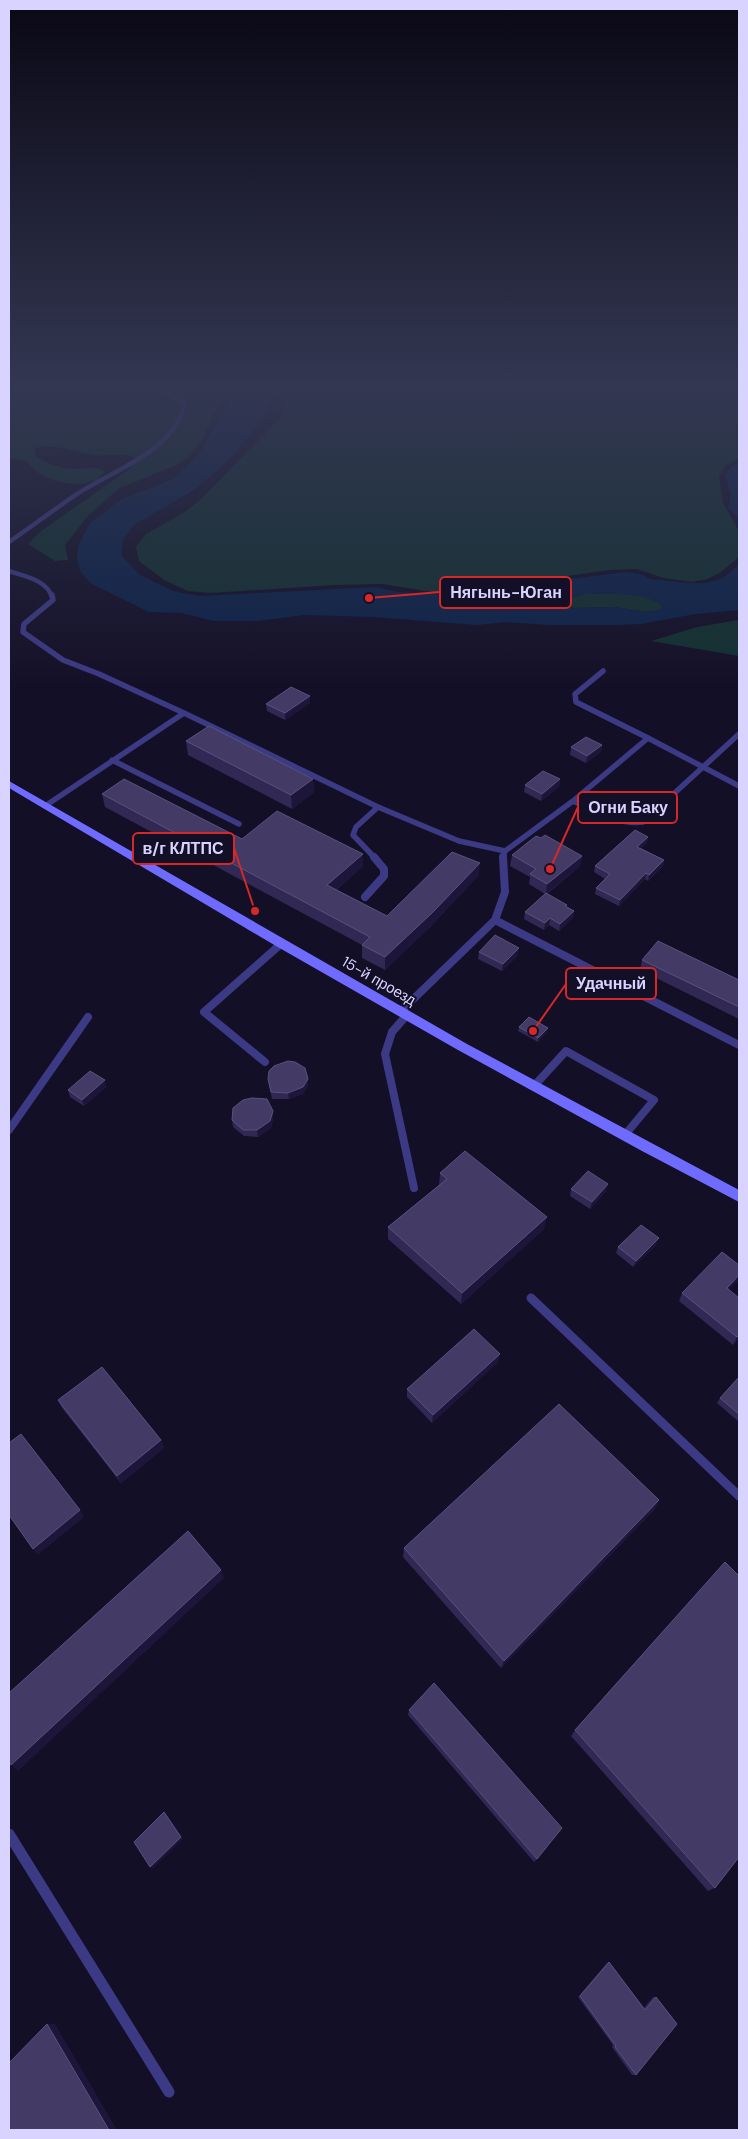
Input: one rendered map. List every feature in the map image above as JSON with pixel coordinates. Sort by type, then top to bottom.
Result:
[{"type":"main road","name":"15-й проезд","points":[[9,784],[403,1014],[624,1136],[739,1196]]},
{"type":"lane","points":[[9,542],[85,489]]},
{"type":"lane","points":[[9,571],[50,588],[53,600],[24,624],[23,632],[63,660],[99,674],[184,713],[378,807],[459,840],[504,851]]},
{"type":"lane","points":[[603,671],[575,694],[576,702],[739,786]]},
{"type":"lane","points":[[45,806],[184,713]]},
{"type":"lane","points":[[573,801],[623,822],[635,824],[643,822],[739,734]]},
{"type":"lane","points":[[414,1188],[385,1054],[392,1032],[403,1014],[495,920],[502,905],[505,891],[501,864],[504,851],[573,801],[648,738]]},
{"type":"lane","points":[[112,760],[239,824]]},
{"type":"lane","points":[[365,897],[384,876],[384,869],[369,851],[358,844],[353,835],[356,827],[378,807]]},
{"type":"lane","points":[[495,920],[739,1045]]},
{"type":"lane","points":[[265,1062],[204,1012],[282,943]]},
{"type":"lane","points":[[9,1130],[88,1017]]},
{"type":"lane","points":[[534,1086],[566,1051],[654,1100],[624,1136]]},
{"type":"lane","points":[[531,1298],[739,1496]]},
{"type":"lane","points":[[9,1834],[169,2092]]},
{"type":"green space","points":[[101,489],[118,489],[87,517],[65,545],[68,560],[55,561],[28,544],[41,531]]},
{"type":"green space","points":[[211,489],[721,489],[723,503],[739,531],[739,557],[721,572],[708,579],[692,582],[663,578],[637,569],[609,570],[554,578],[509,590],[479,594],[445,594],[382,584],[209,593],[188,591],[164,580],[139,561],[136,547],[146,534],[185,512]]},
{"type":"green space","points":[[584,594],[636,595],[646,597],[663,606],[659,610],[648,612],[614,607],[574,608],[562,605],[561,600]]},
{"type":"green space","points":[[739,620],[739,656],[651,641],[697,627]]},
{"type":"water","points":[[148,489],[195,489],[134,525],[123,540],[121,555],[140,575],[173,591],[200,596],[376,587],[398,592],[484,597],[511,594],[563,580],[627,572],[643,575],[650,579],[706,583],[723,578],[739,565],[739,610],[696,614],[641,624],[616,625],[548,625],[506,622],[477,625],[373,617],[304,615],[258,621],[214,621],[181,613],[149,612],[90,583],[80,571],[77,559],[78,546],[90,523],[122,499]],"holes":[[[584,594],[614,594],[646,598],[663,606],[659,610],[648,612],[614,607],[574,608],[562,605],[561,600]]]},
{"type":"water","points":[[729,489],[739,489],[739,519],[728,508],[731,495]]},
{"type":"building","points":[[291,687],[310,696],[285,713],[266,704]]},
{"type":"building","points":[[209,726],[313,779],[291,795],[186,741]]},
{"type":"building","points":[[586,737],[602,745],[587,756],[571,747]]},
{"type":"building","points":[[543,771],[560,779],[542,794],[525,785]]},
{"type":"building","points":[[124,779],[242,839],[277,811],[363,854],[327,885],[387,916],[452,852],[480,863],[432,913],[385,957],[362,945],[370,937],[102,794]]},
{"type":"building","points":[[635,830],[648,837],[637,847],[664,860],[649,875],[646,873],[620,900],[596,888],[610,874],[595,866]]},
{"type":"building","points":[[545,835],[582,856],[547,884],[530,874],[536,869],[512,855],[536,836],[541,838]]},
{"type":"building","points":[[546,893],[574,911],[560,924],[550,918],[545,923],[525,912]]},
{"type":"building","points":[[495,935],[519,948],[503,964],[479,952]]},
{"type":"building","points":[[658,941],[739,980],[739,1007],[642,960]]},
{"type":"building","points":[[529,1017],[548,1028],[538,1038],[519,1027]]},
{"type":"building","points":[[288,1061],[295,1062],[305,1068],[308,1079],[303,1087],[288,1093],[271,1092],[268,1079],[269,1071],[274,1066]]},
{"type":"building","points":[[90,1071],[105,1080],[82,1100],[68,1090]]},
{"type":"building","points":[[252,1098],[267,1099],[273,1111],[270,1121],[257,1130],[243,1130],[232,1120],[233,1108],[243,1100]]},
{"type":"building","points":[[465,1151],[547,1217],[462,1293],[388,1227],[447,1179],[440,1173]]},
{"type":"building","points":[[588,1171],[608,1184],[592,1202],[571,1189]]},
{"type":"building","points":[[641,1225],[659,1238],[636,1261],[618,1247]]},
{"type":"building","points":[[722,1252],[739,1265],[739,1275],[727,1288],[739,1298],[739,1335],[737,1337],[682,1293]]},
{"type":"building","points":[[474,1329],[500,1354],[433,1415],[407,1389]]},
{"type":"building","points":[[102,1367],[161,1440],[117,1476],[58,1400]]},
{"type":"building","points":[[739,1377],[739,1414],[720,1398]]},
{"type":"building","points":[[559,1404],[659,1500],[504,1661],[404,1548]]},
{"type":"building","points":[[21,1434],[80,1510],[33,1549],[9,1515],[9,1443]]},
{"type":"building","points":[[188,1531],[221,1570],[11,1765],[9,1762],[9,1693]]},
{"type":"building","points":[[725,1562],[739,1576],[739,1857],[715,1888],[575,1730]]},
{"type":"building","points":[[434,1683],[562,1828],[537,1859],[409,1710]]},
{"type":"building","points":[[164,1812],[181,1837],[150,1867],[134,1842]]},
{"type":"building","points":[[609,1962],[645,2010],[656,1997],[677,2024],[636,2075],[580,1996]]},
{"type":"building","points":[[47,2024],[109,2130],[9,2130],[9,2063]]},
{"type":"place","name":"Нягынь-Юган","points":[[369,598]]},
{"type":"place","name":"Огни Баку","points":[[550,869]]},
{"type":"place","name":"в/г КЛТПС","points":[[255,911]]},
{"type":"place","name":"Удачный","points":[[533,1031]]}]
